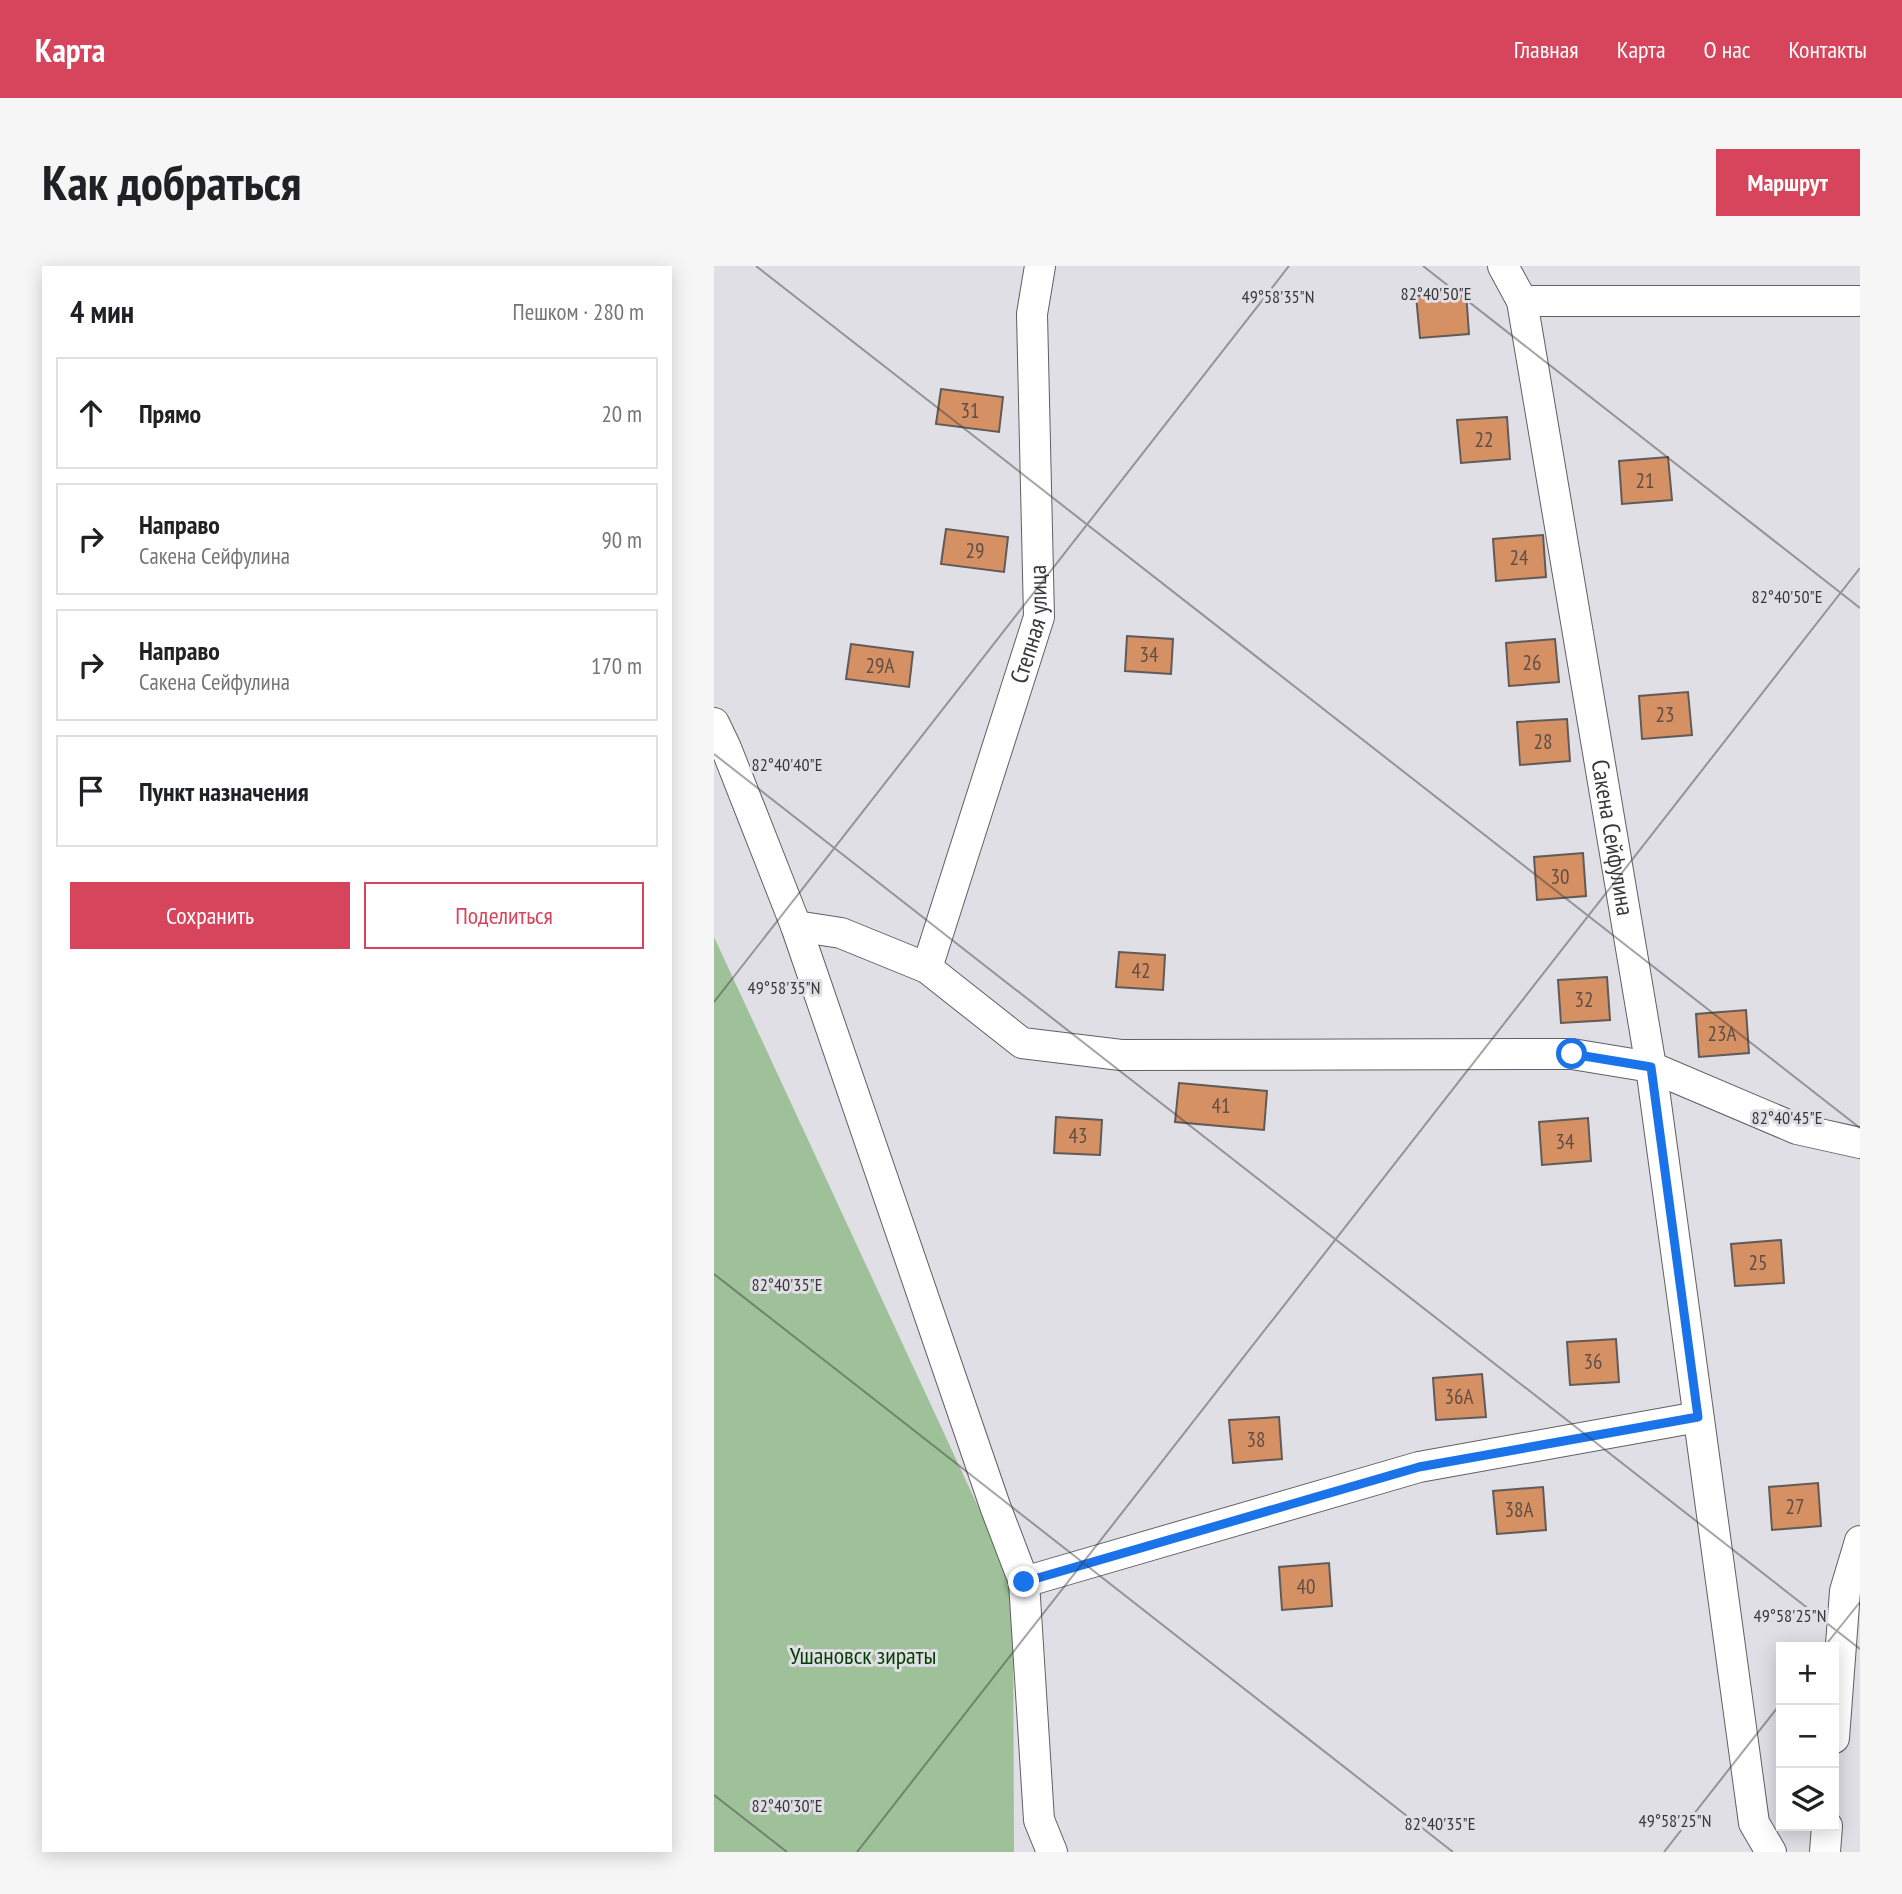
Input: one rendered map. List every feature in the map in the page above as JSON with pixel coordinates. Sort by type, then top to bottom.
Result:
[{"type":"street","name":"Степная улица","points":[[927,968],[1039,617],[1032,314],[1040,266]]},
{"type":"street","name":"Сакена Сейфулина","points":[[1503,266],[1522,301],[1651,1067],[1754,1823],[1771,1852]]},
{"type":"street","points":[[1522,301],[1860,301]]},
{"type":"street","points":[[718,740],[796,926],[995,1506],[1024,1582],[1039,1820],[1052,1852]]},
{"type":"street","points":[[796,926],[841,933],[927,968],[1022,1043],[1121,1055],[1572,1054],[1651,1067],[1797,1129],[1860,1143]]},
{"type":"street","points":[[1024,1582],[1419,1467],[1698,1417]]},
{"type":"street","points":[[1836,1705],[1844,1591],[1860,1541]]},
{"type":"street","points":[[1825,1852],[1827,1831]]},
{"type":"green space","name":"Ушановск зираты","points":[[714,937],[1013,1582],[1014,1852],[714,1852]]},
{"type":"building","points":[[1466,292],[1469,334],[1420,338],[1416,296]]},
{"type":"building","points":[[941,389],[1003,397],[999,432],[936,424]]},
{"type":"building","points":[[1507,417],[1510,459],[1461,463],[1457,420]]},
{"type":"building","points":[[1668,457],[1672,500],[1622,504],[1619,461]]},
{"type":"building","points":[[946,529],[1008,537],[1004,572],[941,564]]},
{"type":"building","points":[[1543,535],[1546,577],[1496,581],[1493,539]]},
{"type":"building","points":[[1127,636],[1173,639],[1171,674],[1125,671]]},
{"type":"building","points":[[1555,639],[1559,682],[1509,686],[1506,643]]},
{"type":"building","points":[[851,644],[913,652],[909,687],[846,679]]},
{"type":"building","points":[[1688,692],[1692,735],[1642,739],[1639,696]]},
{"type":"building","points":[[1567,719],[1570,761],[1520,765],[1517,722]]},
{"type":"building","points":[[1583,853],[1586,896],[1537,900],[1534,857]]},
{"type":"building","points":[[1119,952],[1165,955],[1163,990],[1116,987]]},
{"type":"building","points":[[1607,977],[1610,1020],[1561,1023],[1558,980]]},
{"type":"building","points":[[1746,1010],[1749,1053],[1699,1057],[1696,1014]]},
{"type":"building","points":[[1179,1083],[1267,1091],[1264,1130],[1175,1122]]},
{"type":"building","points":[[1056,1117],[1102,1120],[1100,1155],[1054,1153]]},
{"type":"building","points":[[1588,1118],[1591,1161],[1542,1165],[1539,1122]]},
{"type":"building","points":[[1781,1240],[1784,1283],[1735,1286],[1731,1244]]},
{"type":"building","points":[[1616,1339],[1619,1382],[1570,1385],[1567,1342]]},
{"type":"building","points":[[1482,1374],[1486,1417],[1436,1420],[1433,1378]]},
{"type":"building","points":[[1279,1417],[1282,1459],[1233,1463],[1229,1420]]},
{"type":"building","points":[[1818,1483],[1821,1526],[1772,1530],[1769,1487]]},
{"type":"building","points":[[1543,1487],[1546,1530],[1497,1534],[1493,1491]]},
{"type":"building","points":[[1329,1563],[1332,1606],[1282,1610],[1279,1567]]},
{"type":"route","points":[[1024,1582],[1419,1467],[1698,1417],[1651,1067],[1572,1054]]}]
